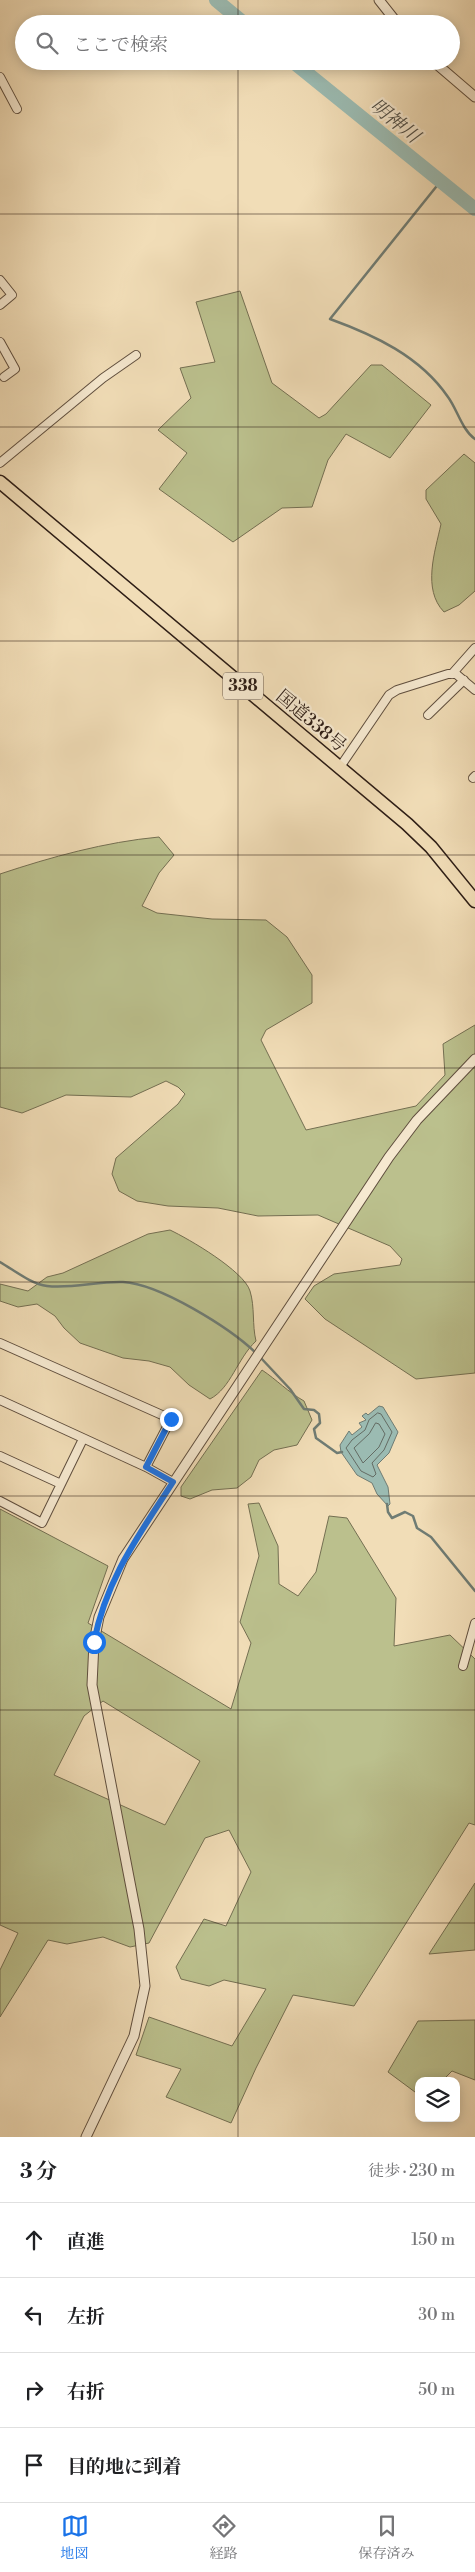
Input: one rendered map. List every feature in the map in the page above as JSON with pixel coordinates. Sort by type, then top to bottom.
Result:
[{"type":"highway","name":"国道338号","points":[[0,482],[419,835],[475,901]]},
{"type":"street","points":[[379,0],[391,15]]},
{"type":"street","points":[[444,70],[475,97]]},
{"type":"street","points":[[0,77],[16,109]]},
{"type":"street","points":[[0,280],[12,295],[0,305]]},
{"type":"street","points":[[0,342],[15,369],[4,377]]},
{"type":"street","points":[[0,463],[103,378],[136,355]]},
{"type":"street","points":[[340,767],[389,695],[397,690],[452,674],[475,648]]},
{"type":"street","points":[[452,674],[464,680],[475,690]]},
{"type":"street","points":[[428,714],[464,680]]},
{"type":"street","points":[[86,2137],[134,2036],[145,1986],[139,1929],[92,1685],[94,1642],[99,1617],[110,1585],[123,1559],[173,1482],[389,1158],[416,1120],[475,1059]]},
{"type":"street","points":[[0,1343],[171,1419],[146,1467]]},
{"type":"street","points":[[0,1400],[146,1467],[173,1482]]},
{"type":"street","points":[[0,1501],[42,1523],[83,1439]]},
{"type":"street","points":[[0,1456],[62,1484]]},
{"type":"street","points":[[463,1666],[475,1623]]},
{"type":"green space","points":[[240,291],[272,383],[319,418],[326,414],[371,365],[382,365],[431,405],[390,458],[346,434],[328,460],[312,507],[282,508],[233,542],[159,489],[187,453],[158,430],[191,398],[180,368],[215,362],[196,302]]},
{"type":"green space","points":[[464,454],[475,463],[475,591],[459,605],[444,612],[437,603],[432,581],[432,570],[441,524],[426,499],[426,490]]},
{"type":"green space","points":[[159,837],[174,855],[159,873],[142,906],[157,913],[212,919],[266,920],[287,937],[312,975],[312,1003],[266,1030],[261,1040],[306,1130],[416,1106],[445,1075],[443,1044],[475,1025],[475,1373],[416,1379],[325,1319],[305,1299],[314,1286],[334,1274],[400,1265],[402,1259],[390,1246],[318,1215],[258,1216],[218,1208],[168,1206],[137,1201],[119,1191],[112,1174],[116,1158],[178,1104],[185,1094],[178,1087],[166,1081],[131,1097],[66,1095],[22,1113],[0,1107],[0,874],[78,851],[119,842]]},
{"type":"green space","points":[[170,1230],[227,1265],[246,1283],[252,1297],[256,1341],[249,1348],[229,1381],[210,1399],[189,1385],[170,1367],[149,1361],[123,1358],[80,1343],[64,1328],[55,1316],[37,1304],[18,1307],[0,1301],[0,1284],[28,1291],[47,1277],[63,1273],[148,1234]]},
{"type":"green space","points":[[262,1370],[304,1401],[312,1420],[297,1445],[274,1450],[259,1460],[251,1477],[237,1488],[212,1490],[190,1499],[181,1496],[181,1487]]},
{"type":"green space","points":[[259,1503],[278,1546],[279,1584],[298,1596],[316,1572],[329,1516],[347,1518],[396,1598],[394,1646],[450,1635],[475,1659],[475,1825],[469,1823],[354,2006],[293,1995],[231,2123],[166,2097],[181,2069],[136,2055],[149,2017],[232,2046],[266,1989],[224,1980],[209,1986],[181,1979],[176,1967],[204,1919],[226,1926],[251,1872],[229,1830],[205,1838],[149,1943],[130,1947],[103,1937],[67,1944],[48,1940],[0,2017],[0,1970],[18,1933],[0,1925],[0,1509],[108,1566],[88,1623],[231,1709],[251,1643],[240,1622],[259,1556],[248,1504]],"holes":[[[103,1701],[200,1761],[165,1825],[54,1775],[84,1716]]]},
{"type":"green space","points":[[475,1883],[475,1950],[429,1954]]},
{"type":"green space","points":[[475,2020],[475,2080],[452,2071],[446,2077],[415,2077],[415,2092],[388,2072],[418,2021]]},
{"type":"water","points":[[379,1406],[383,1407],[398,1432],[389,1453],[377,1465],[388,1487],[390,1504],[388,1506],[377,1494],[372,1483],[357,1475],[341,1452],[340,1445],[349,1431],[352,1435],[362,1427],[359,1423],[366,1420],[362,1416],[366,1413],[368,1415]]},
{"type":"waterway","name":"明神川","points":[[216,0],[234,15]]},
{"type":"waterway","name":"明神川","points":[[303,70],[475,209]]},
{"type":"waterway","points":[[440,182],[330,319],[379,340],[424,370],[448,397],[463,425],[475,439]]},
{"type":"waterway","points":[[0,1262],[29,1280],[41,1285],[56,1287],[123,1282],[156,1290],[212,1320],[256,1353]]},
{"type":"waterway","points":[[260,1357],[290,1389],[304,1409],[314,1410],[319,1414],[320,1423],[314,1429],[316,1438],[337,1453],[342,1452]]},
{"type":"waterway","points":[[387,1504],[388,1512],[392,1518],[405,1512],[413,1516],[417,1528],[431,1537],[475,1591]]},
{"type":"route","points":[[94,1642],[99,1617],[110,1585],[123,1559],[173,1482],[146,1467],[171,1419]]}]
